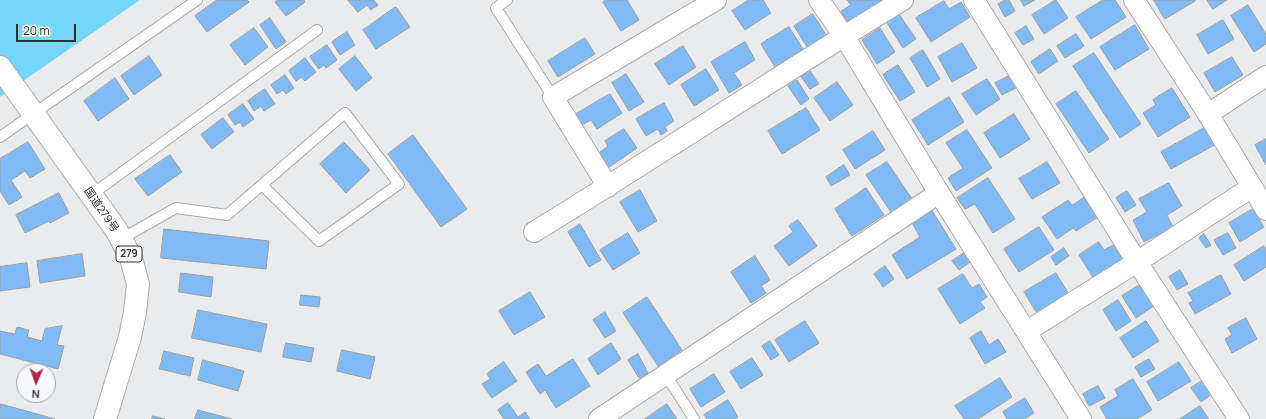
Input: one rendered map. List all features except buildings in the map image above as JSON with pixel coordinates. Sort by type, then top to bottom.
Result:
[{"type":"highway","name":"国道279号","points":[[0,67],[117,231],[131,258],[138,284],[136,305],[130,337],[105,419]]},
{"type":"street","points":[[608,187],[553,97],[716,0]]},
{"type":"street","points":[[818,0],[844,36],[939,193],[1081,419]]},
{"type":"street","points":[[534,232],[608,187],[903,0]]},
{"type":"street","points":[[974,0],[1138,262],[1239,419]]},
{"type":"street","points":[[1134,0],[1208,114],[1266,210]]},
{"type":"street","points":[[1208,114],[1266,76]]},
{"type":"street","points":[[1027,331],[1138,262],[1252,187]]},
{"type":"street","points":[[599,419],[939,193]]},
{"type":"lane","points":[[0,137],[27,106],[197,0]]},
{"type":"lane","points":[[507,0],[496,8],[553,97]]},
{"type":"lane","points":[[91,195],[317,30]]},
{"type":"lane","points":[[121,239],[176,208],[227,215],[345,113],[399,184],[319,241],[262,185]]},
{"type":"lane","points":[[666,374],[694,419]]},
{"type":"water","points":[[0,0],[140,0],[0,97]]}]
